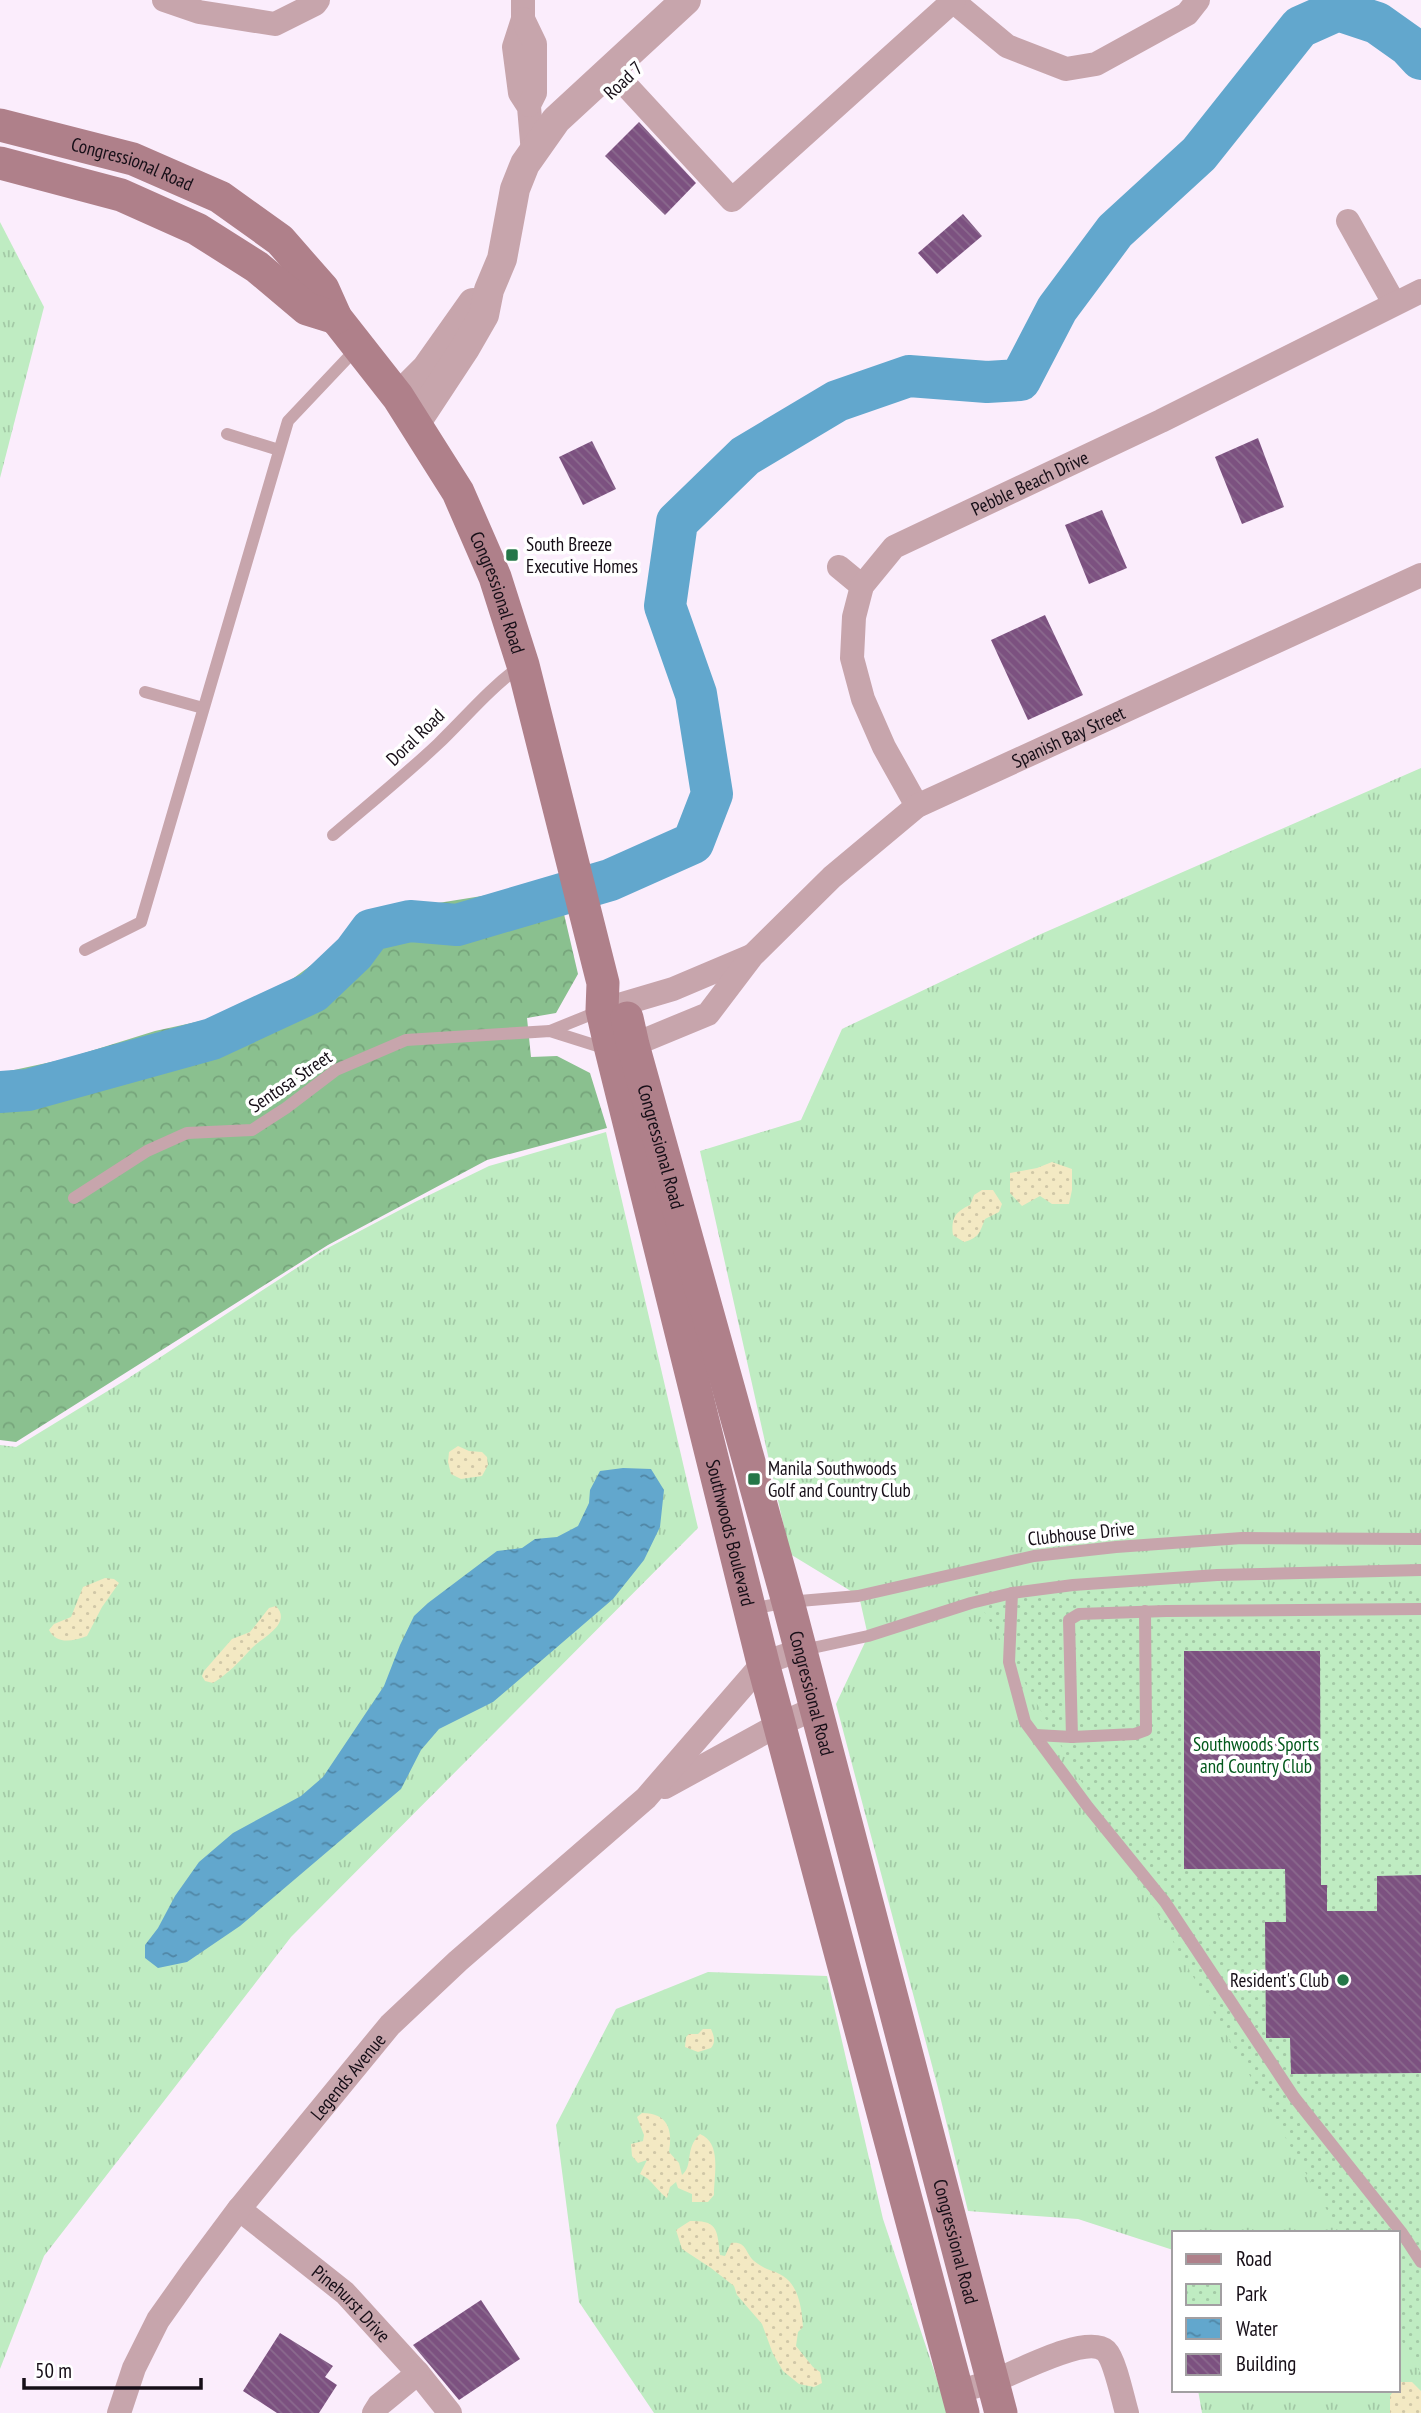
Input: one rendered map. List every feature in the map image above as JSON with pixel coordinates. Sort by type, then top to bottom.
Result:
[{"type":"main road","name":"Congressional Road","points":[[0,125],[133,159],[220,197],[280,240],[323,289],[336,318],[406,411],[458,492],[495,577],[523,664],[590,941],[610,999],[622,1048],[698,1402]]},
{"type":"main road","name":"Congressional Road","points":[[0,163],[121,195],[197,229],[257,267],[307,309],[336,318]]},
{"type":"main road","points":[[163,214],[181,180]]},
{"type":"main road","name":"Congressional Road","points":[[622,1048],[788,1602],[1001,2413]]},
{"type":"main road","name":"Southwoods Boulevard","points":[[698,1402],[764,1663]]},
{"type":"main road","name":"Congressional Road","points":[[764,1663],[960,2402]]},
{"type":"street","points":[[164,0],[199,12],[275,24],[318,0]]},
{"type":"street","name":"Road 7","points":[[406,411],[466,348],[484,315],[489,290],[502,259],[515,189],[525,164],[556,120],[686,0]]},
{"type":"street","name":"Road 7","points":[[533,153],[569,130],[709,0]]},
{"type":"street","points":[[622,81],[732,200],[953,0],[1007,46],[1066,69],[1096,64],[1187,14],[1198,0]]},
{"type":"street","points":[[523,10],[514,47],[520,93],[529,107],[533,153]]},
{"type":"street","points":[[1348,221],[1394,303]]},
{"type":"street","name":"Pebble Beach Drive","points":[[918,806],[884,747],[863,699],[852,658],[854,617],[862,586],[894,547],[1161,421],[1421,291]]},
{"type":"street","points":[[839,568],[862,586]]},
{"type":"street","name":"Spanish Bay Street","points":[[622,1048],[708,1014],[752,956],[832,877],[918,806],[1421,575]]},
{"type":"street","name":"Spanish Bay Street","points":[[610,999],[673,989],[752,956]]},
{"type":"street","name":"Legends Avenue","points":[[119,2413],[134,2368],[158,2320],[239,2209],[390,2025],[458,1961],[646,1798],[764,1663],[801,1650]]},
{"type":"street","name":"Legends Avenue","points":[[646,1798],[780,1724],[816,1708]]},
{"type":"street","name":"Pinehurst Drive","points":[[239,2209],[345,2293],[418,2373],[450,2413]]},
{"type":"street","points":[[960,2402],[993,2381],[1037,2362],[1084,2347],[1098,2346],[1109,2353],[1127,2413]]},
{"type":"street","points":[[374,2413],[379,2405],[418,2373]]},
{"type":"lane","points":[[85,950],[141,922],[288,421],[358,347]]},
{"type":"lane","points":[[227,433],[279,450]]},
{"type":"lane","name":"Doral Road","points":[[332,835],[407,773],[501,680],[523,664]]},
{"type":"lane","points":[[145,692],[204,708]]},
{"type":"lane","points":[[546,1031],[610,999]]},
{"type":"lane","points":[[546,1031],[622,1048]]},
{"type":"lane","name":"Sentosa Street","points":[[74,1198],[147,1150],[187,1133],[252,1130],[336,1070],[407,1040],[546,1031]]},
{"type":"lane","name":"Clubhouse Drive","points":[[750,1609],[788,1602],[859,1596],[1034,1556],[1116,1547],[1242,1538],[1421,1539]]},
{"type":"lane","points":[[801,1650],[869,1636],[1012,1593],[1217,1575],[1421,1570]]},
{"type":"lane","points":[[1012,1593],[1009,1662],[1026,1722],[1088,1807],[1165,1902],[1294,2096],[1402,2233],[1421,2262]]},
{"type":"lane","points":[[1072,1737],[1069,1620],[1079,1615],[1145,1611],[1421,1609]]},
{"type":"lane","points":[[1036,1735],[1072,1737],[1135,1734],[1146,1730],[1145,1611]]},
{"type":"green space","points":[[0,222],[44,307],[0,478]]},
{"type":"green space","name":"Manila Southwoods Golf and Country Club","points":[[1421,768],[1421,2413],[1202,2413],[1198,2392],[1400,2392],[1400,2231],[1172,2231],[1172,2250],[1078,2219],[968,2211],[836,1704],[868,1636],[859,1596],[790,1554],[700,1151],[801,1120],[842,1029],[1041,934]]},
{"type":"green space","points":[[557,884],[578,974],[556,1013],[527,1018],[531,1057],[557,1056],[590,1073],[607,1128],[487,1160],[328,1245],[16,1442],[0,1440],[0,1073],[65,1059],[155,1031],[228,1015],[291,980],[336,947],[363,915]]},
{"type":"green space","points":[[606,1132],[698,1528],[291,1937],[44,2256],[0,2369],[0,1445],[16,1447],[124,1381],[324,1250],[415,1202],[489,1166]]},
{"type":"green space","name":"Southwoods Sports and Country Club","points":[[970,1587],[1421,1591],[1421,2374],[1400,2337],[1400,2231],[1339,2231]]},
{"type":"green space","points":[[708,1972],[827,1976],[883,2219],[947,2413],[654,2413],[579,2302],[556,2125],[616,2009]]},
{"type":"sand","points":[[1052,1162],[1072,1169],[1069,1204],[1052,1204],[1040,1196],[1022,1206],[1010,1193],[1010,1173]]},
{"type":"sand","points":[[982,1190],[993,1190],[1002,1204],[999,1212],[985,1219],[976,1236],[964,1242],[953,1235],[954,1220],[961,1210],[970,1205],[974,1195]]},
{"type":"sand","points":[[458,1446],[469,1451],[482,1452],[487,1457],[488,1465],[482,1476],[461,1479],[451,1474],[449,1452]]},
{"type":"sand","points":[[105,1578],[119,1583],[102,1607],[87,1636],[61,1640],[52,1635],[49,1630],[54,1624],[71,1617],[83,1587]]},
{"type":"sand","points":[[276,1606],[281,1619],[274,1630],[219,1679],[213,1683],[205,1681],[202,1676],[204,1671],[232,1639],[250,1632],[269,1608]]},
{"type":"sand","points":[[703,2029],[711,2029],[714,2043],[711,2048],[698,2052],[685,2047],[689,2034],[698,2034]]},
{"type":"sand","points":[[642,2113],[658,2116],[667,2124],[669,2152],[679,2163],[682,2175],[688,2166],[695,2140],[700,2134],[707,2138],[715,2160],[714,2195],[708,2202],[692,2202],[692,2194],[678,2188],[676,2182],[670,2187],[667,2198],[640,2174],[647,2160],[638,2163],[632,2156],[631,2144],[643,2141],[644,2135],[637,2117]]},
{"type":"sand","points":[[690,2221],[707,2223],[715,2229],[720,2255],[725,2256],[731,2243],[740,2244],[758,2264],[780,2274],[793,2286],[799,2299],[803,2327],[798,2332],[796,2346],[820,2372],[822,2383],[814,2387],[799,2384],[783,2371],[773,2354],[762,2324],[737,2295],[734,2286],[682,2249],[676,2230]]},
{"type":"sand","points":[[1401,2382],[1412,2382],[1421,2391],[1421,2413],[1390,2413],[1390,2396],[1393,2392],[1400,2392]]},
{"type":"water","points":[[651,1469],[664,1490],[660,1527],[644,1560],[613,1599],[493,1702],[439,1729],[421,1750],[401,1789],[240,1926],[187,1962],[158,1968],[145,1958],[145,1945],[199,1862],[233,1833],[301,1796],[323,1777],[384,1686],[414,1616],[497,1551],[522,1548],[535,1539],[557,1537],[578,1526],[589,1503],[590,1490],[600,1471]]},
{"type":"building","points":[[639,122],[696,183],[665,215],[605,156]]},
{"type":"building","points":[[963,214],[982,236],[937,274],[918,253]]},
{"type":"building","points":[[1258,438],[1284,507],[1242,524],[1215,457]]},
{"type":"building","points":[[592,441],[616,489],[583,505],[559,457]]},
{"type":"building","points":[[1102,510],[1127,568],[1089,584],[1065,525]]},
{"type":"building","points":[[1045,615],[1083,695],[1028,720],[991,640]]},
{"type":"building","points":[[1184,1651],[1320,1651],[1321,1885],[1327,1885],[1327,1911],[1377,1911],[1377,1876],[1421,1875],[1421,2073],[1291,2074],[1290,2038],[1266,2038],[1265,1922],[1286,1922],[1285,1869],[1184,1869]]},
{"type":"building","points":[[481,2300],[520,2359],[459,2400],[413,2345]]},
{"type":"building","points":[[280,2333],[333,2366],[325,2377],[337,2385],[319,2413],[277,2413],[243,2391]]},
{"type":"waterway","points":[[0,1092],[28,1090],[212,1039],[313,992],[354,953],[371,930],[410,921],[457,925],[610,880],[693,843],[712,794],[696,694],[665,606],[677,522],[745,456],[837,401],[909,376],[987,382],[1020,380],[1057,309],[1115,231],[1199,154],[1300,27],[1338,10],[1377,23],[1408,45],[1421,59]]},
{"type":"place","name":"South Breeze Executive Homes","points":[[512,555]]},
{"type":"place","name":"Manila Southwoods Golf and Country Club","points":[[754,1479]]},
{"type":"place","name":"Resident's Club","points":[[1343,1980]]}]
